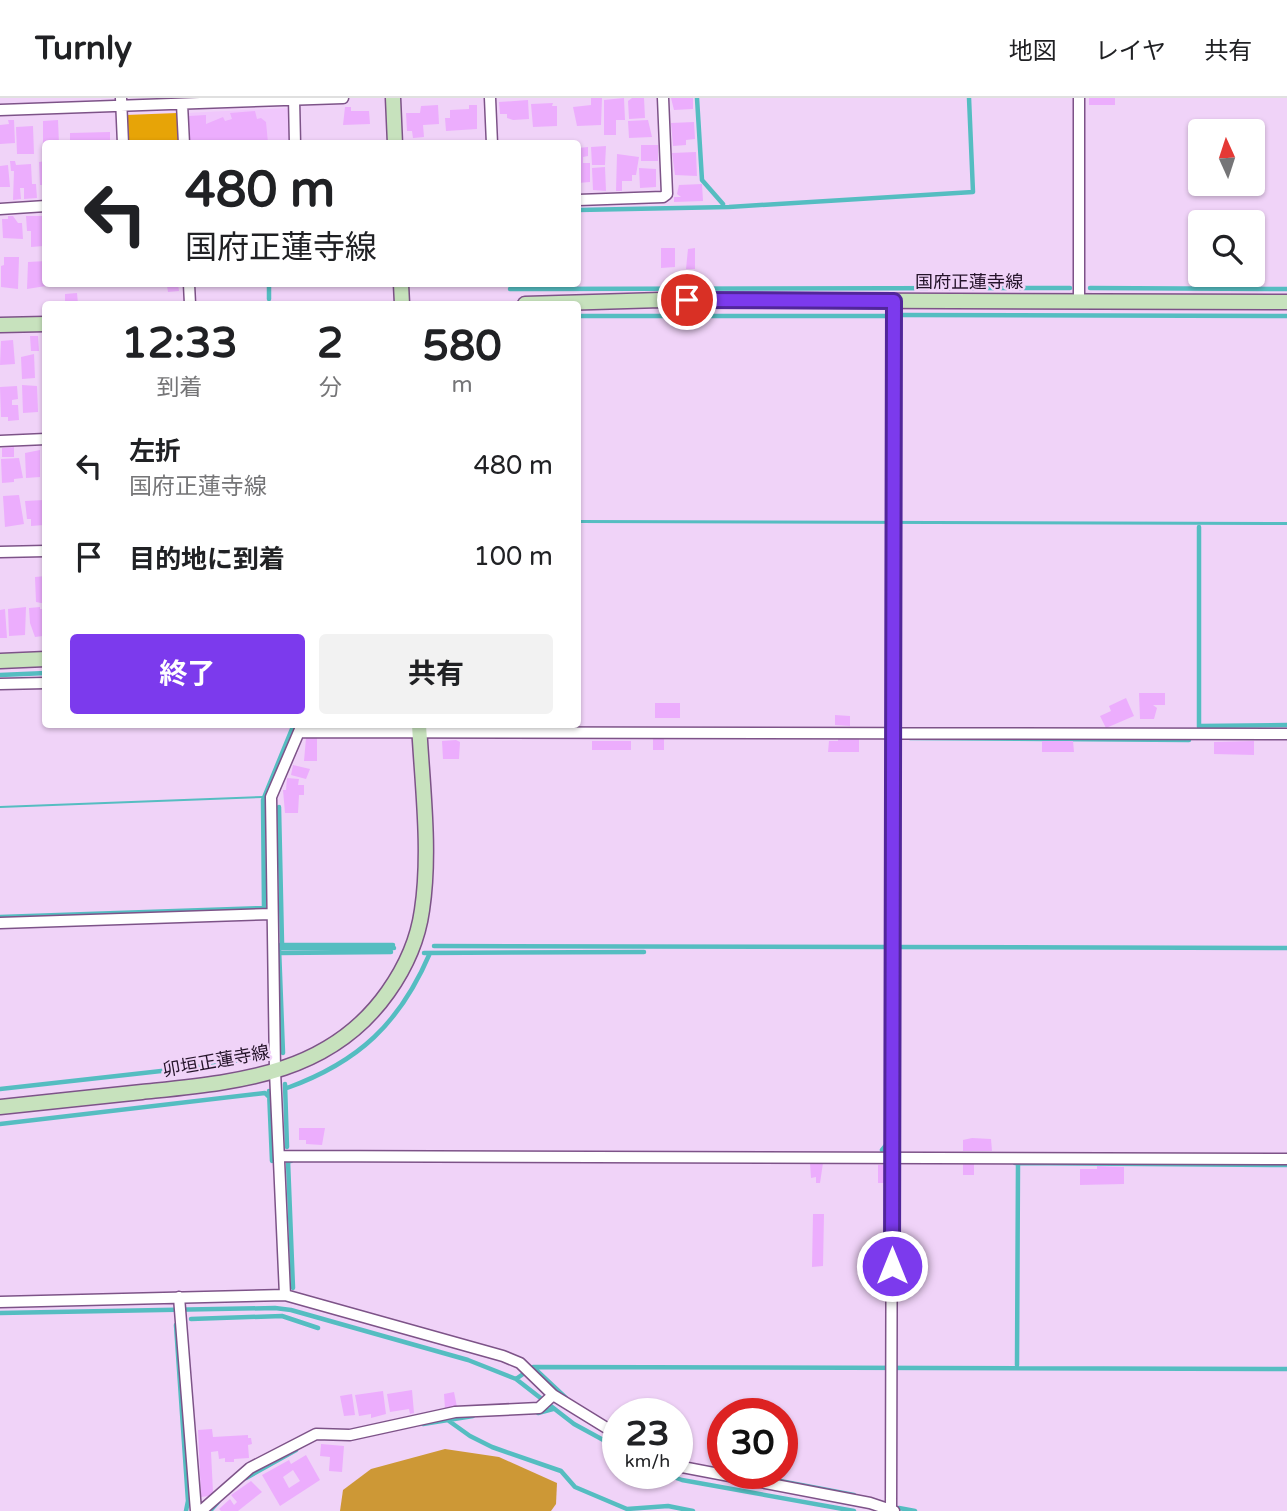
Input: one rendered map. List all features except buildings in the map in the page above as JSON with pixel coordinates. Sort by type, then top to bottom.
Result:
[{"type":"main road","points":[[393,98],[395,140]]},
{"type":"main road","name":"国府正蓮寺線","points":[[581,302],[661,300],[1287,302]]},
{"type":"main road","points":[[0,325],[42,324]]},
{"type":"main road","points":[[0,661],[42,659]]},
{"type":"main road","name":"卯垣正蓮寺線","points":[[0,1107],[193,1086],[275,1071],[293,1065],[351,1035],[376,1008],[398,977],[415,941],[422,910],[425,865],[419,728]]},
{"type":"street","points":[[0,110],[121,102],[182,104],[343,98]]},
{"type":"street","points":[[490,98],[492,140]]},
{"type":"street","points":[[581,200],[663,197],[667,194],[663,98]]},
{"type":"street","points":[[1079,98],[1079,302]]},
{"type":"street","points":[[294,99],[295,140]]},
{"type":"street","points":[[121,102],[123,140]]},
{"type":"street","points":[[182,104],[184,140]]},
{"type":"street","points":[[0,209],[42,206]]},
{"type":"street","points":[[693,1469],[870,1503],[893,1511],[894,301]]},
{"type":"street","points":[[0,441],[42,439]]},
{"type":"street","points":[[0,552],[42,551]]},
{"type":"street","points":[[0,684],[42,682]]},
{"type":"street","points":[[285,1295],[281,1156],[275,1071],[271,797],[300,728],[1287,734]]},
{"type":"street","points":[[0,923],[272,914]]},
{"type":"street","points":[[281,1156],[1287,1159]]},
{"type":"street","points":[[0,1302],[285,1295],[503,1356],[520,1363],[553,1395],[602,1425]]},
{"type":"street","points":[[179,1297],[196,1511]]},
{"type":"street","points":[[201,1511],[250,1468],[316,1434],[350,1435],[455,1412],[539,1409],[553,1395]]},
{"type":"shaded area","points":[[288,108],[290,140],[187,140],[186,113]]},
{"type":"shaded area","points":[[177,113],[179,140],[128,140],[126,115]]},
{"type":"shaded area","points":[[581,520],[1287,522],[1287,525],[581,523]]},
{"type":"shaded area","points":[[263,798],[0,808],[0,806]]},
{"type":"shaded area","points":[[445,1449],[499,1457],[557,1483],[556,1504],[551,1511],[340,1511],[343,1490],[371,1469]]},
{"type":"waterway","points":[[697,98],[702,180],[723,204]]},
{"type":"waterway","points":[[581,210],[729,207],[973,192],[969,98]]},
{"type":"waterway","points":[[269,287],[269,299]]},
{"type":"waterway","points":[[510,289],[1070,288]]},
{"type":"waterway","points":[[1090,288],[1287,289]]},
{"type":"waterway","points":[[900,315],[1287,316]]},
{"type":"waterway","points":[[581,316],[886,316]]},
{"type":"waterway","points":[[1199,527],[1199,727]]},
{"type":"waterway","points":[[0,675],[42,673]]},
{"type":"waterway","points":[[1199,726],[1287,725]]},
{"type":"waterway","points":[[0,917],[264,908],[263,800],[292,728]]},
{"type":"waterway","points":[[910,738],[1189,740]]},
{"type":"waterway","points":[[279,807],[282,943],[279,948],[283,1053]]},
{"type":"waterway","points":[[887,879],[887,941]]},
{"type":"waterway","points":[[284,945],[393,945]]},
{"type":"waterway","points":[[434,946],[1287,948]]},
{"type":"waterway","points":[[280,948],[394,948]]},
{"type":"waterway","points":[[279,953],[391,952]]},
{"type":"waterway","points":[[424,953],[644,952]]},
{"type":"waterway","points":[[287,1088],[336,1066],[374,1037],[391,1020],[405,1000],[430,953]]},
{"type":"waterway","points":[[882,1150],[887,1144],[887,954]]},
{"type":"waterway","points":[[0,1089],[206,1066],[266,1055]]},
{"type":"waterway","points":[[285,1084],[287,1147]]},
{"type":"waterway","points":[[269,1091],[272,1161]]},
{"type":"waterway","points":[[0,1124],[265,1093],[269,1097]]},
{"type":"waterway","points":[[291,1161],[288,1161],[293,1288]]},
{"type":"waterway","points":[[1015,1163],[1287,1165]]},
{"type":"waterway","points":[[1017,1365],[1018,1163]]},
{"type":"waterway","points":[[0,1313],[275,1308],[291,1310],[468,1360],[516,1379],[574,1424],[602,1439]]},
{"type":"waterway","points":[[191,1319],[282,1316],[318,1328]]},
{"type":"waterway","points":[[176,1325],[188,1501],[186,1511]]},
{"type":"waterway","points":[[516,1379],[533,1367],[1287,1369]]},
{"type":"waterway","points":[[534,1368],[566,1398]]},
{"type":"waterway","points":[[538,1413],[553,1409]]},
{"type":"waterway","points":[[423,1424],[473,1416]]},
{"type":"waterway","points":[[449,1421],[492,1447],[561,1471],[575,1487],[627,1509],[668,1506],[693,1511]]},
{"type":"waterway","points":[[246,1478],[296,1450]]},
{"type":"waterway","points":[[693,1482],[854,1511]]},
{"type":"waterway","points":[[798,1484],[854,1495]]},
{"type":"waterway","points":[[210,1511],[218,1502]]},
{"type":"waterway","points":[[899,1508],[915,1511]]},
{"type":"route","points":[[687,300],[894,301],[892,1266]]}]
